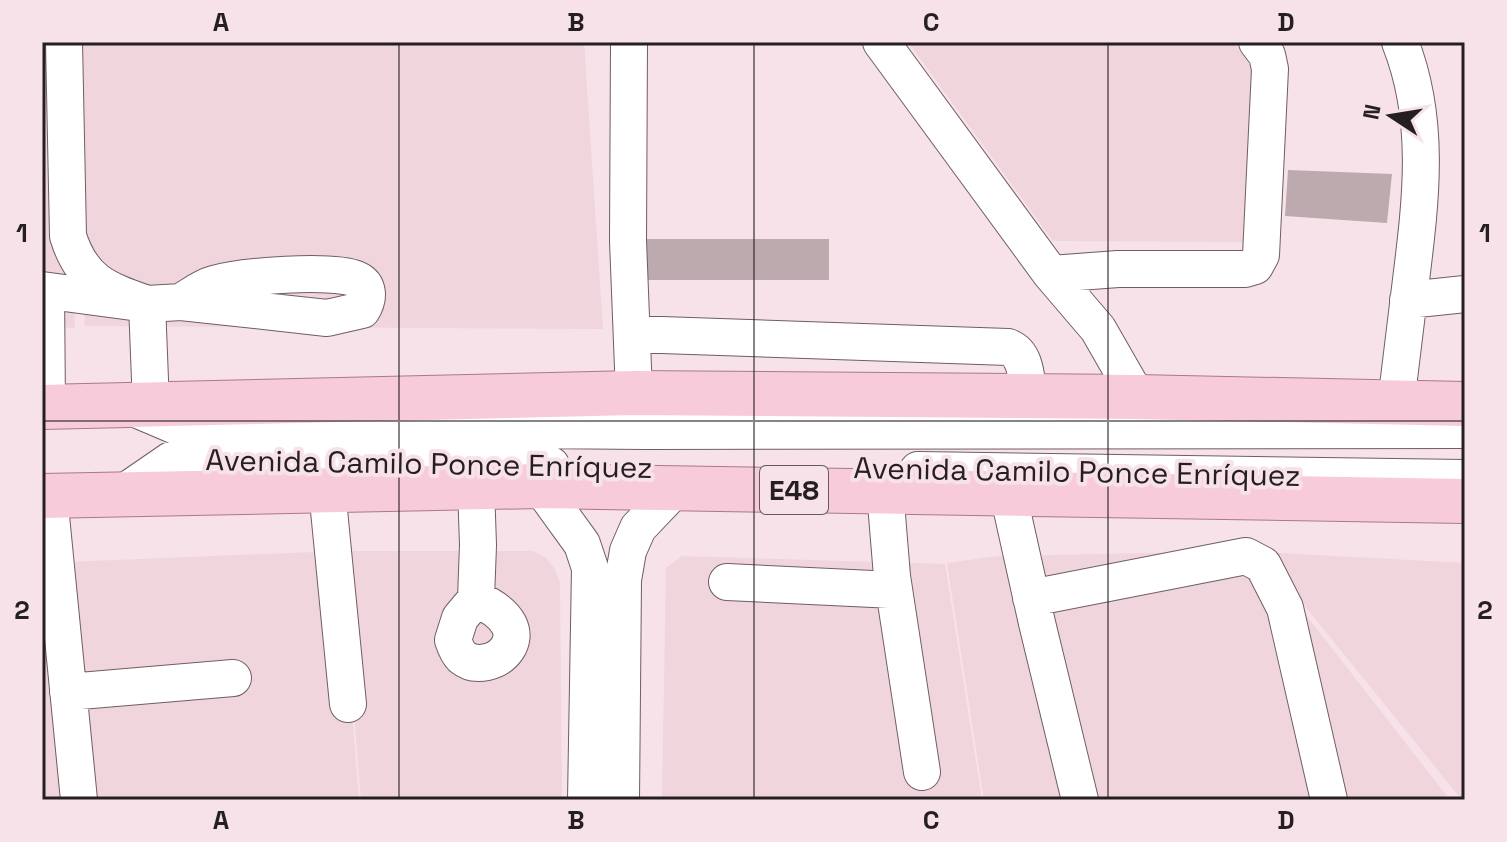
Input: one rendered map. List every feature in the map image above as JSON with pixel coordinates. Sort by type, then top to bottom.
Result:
[{"type":"main road","name":"Avenida Camilo Ponce Enríquez","points":[[1396,403],[1438,390],[1465,390]]},
{"type":"main road","name":"Avenida Camilo Ponce Enríquez","points":[[44,407],[634,393],[1137,397],[1465,404]]},
{"type":"main road","name":"Avenida Camilo Ponce Enríquez","points":[[45,496],[540,486],[1465,501]]},
{"type":"street","points":[[64,42],[68,236],[74,255],[88,274],[109,290],[164,303]]},
{"type":"street","points":[[629,42],[628,241],[634,393]]},
{"type":"street","points":[[881,42],[1051,274],[1098,329],[1137,397]]},
{"type":"street","points":[[1051,274],[1118,269],[1245,269],[1255,266],[1261,255],[1270,69],[1267,55],[1257,42]]},
{"type":"street","points":[[1396,403],[1421,201],[1421,139],[1415,87],[1400,42]]},
{"type":"street","points":[[44,407],[44,290],[164,303]]},
{"type":"street","points":[[1408,300],[1465,294]]},
{"type":"street","points":[[140,405],[164,303]]},
{"type":"street","points":[[632,334],[1008,347],[1022,358],[1029,397]]},
{"type":"street","name":"Avenida Camilo Ponce Enríquez","points":[[140,405],[178,427],[645,431],[1465,430]]},
{"type":"street","name":"Avenida Camilo Ponce Enríquez","points":[[123,493],[171,460],[1465,478]]},
{"type":"street","points":[[540,486],[582,544],[590,568],[586,800]]},
{"type":"street","points":[[476,487],[476,599]]},
{"type":"street","points":[[621,800],[623,580],[628,551],[638,528],[676,488]]},
{"type":"street","points":[[327,490],[348,704]]},
{"type":"street","points":[[885,491],[894,590],[922,772]]},
{"type":"street","points":[[1008,493],[1080,800]]},
{"type":"street","points":[[45,496],[49,562],[68,692],[79,800]]},
{"type":"street","points":[[1031,598],[1246,556],[1263,565],[1285,608],[1329,800]]},
{"type":"street","points":[[727,582],[894,590]]},
{"type":"street","points":[[68,692],[233,678]]},
{"type":"shaded area","points":[[42,42],[67,42],[75,328],[42,327]]},
{"type":"shaded area","points":[[76,42],[584,42],[603,329],[85,326],[80,244]]},
{"type":"shaded area","points":[[908,42],[1233,42],[1262,79],[1261,242],[1053,241]]},
{"type":"shaded area","points":[[339,551],[359,800],[42,800],[42,563]]},
{"type":"shaded area","points":[[341,551],[533,551],[546,558],[560,582],[562,800],[361,800]]},
{"type":"shaded area","points":[[1240,551],[1264,561],[1450,800],[984,800],[947,563],[998,556]]},
{"type":"shaded area","points":[[1261,552],[1465,563],[1465,800],[1462,800]]},
{"type":"shaded area","points":[[682,556],[945,564],[982,800],[662,800],[666,568]]},
{"type":"building","points":[[1288,170],[1392,174],[1387,223],[1285,216]]},
{"type":"building","points":[[644,239],[829,239],[829,280],[643,280]]}]
